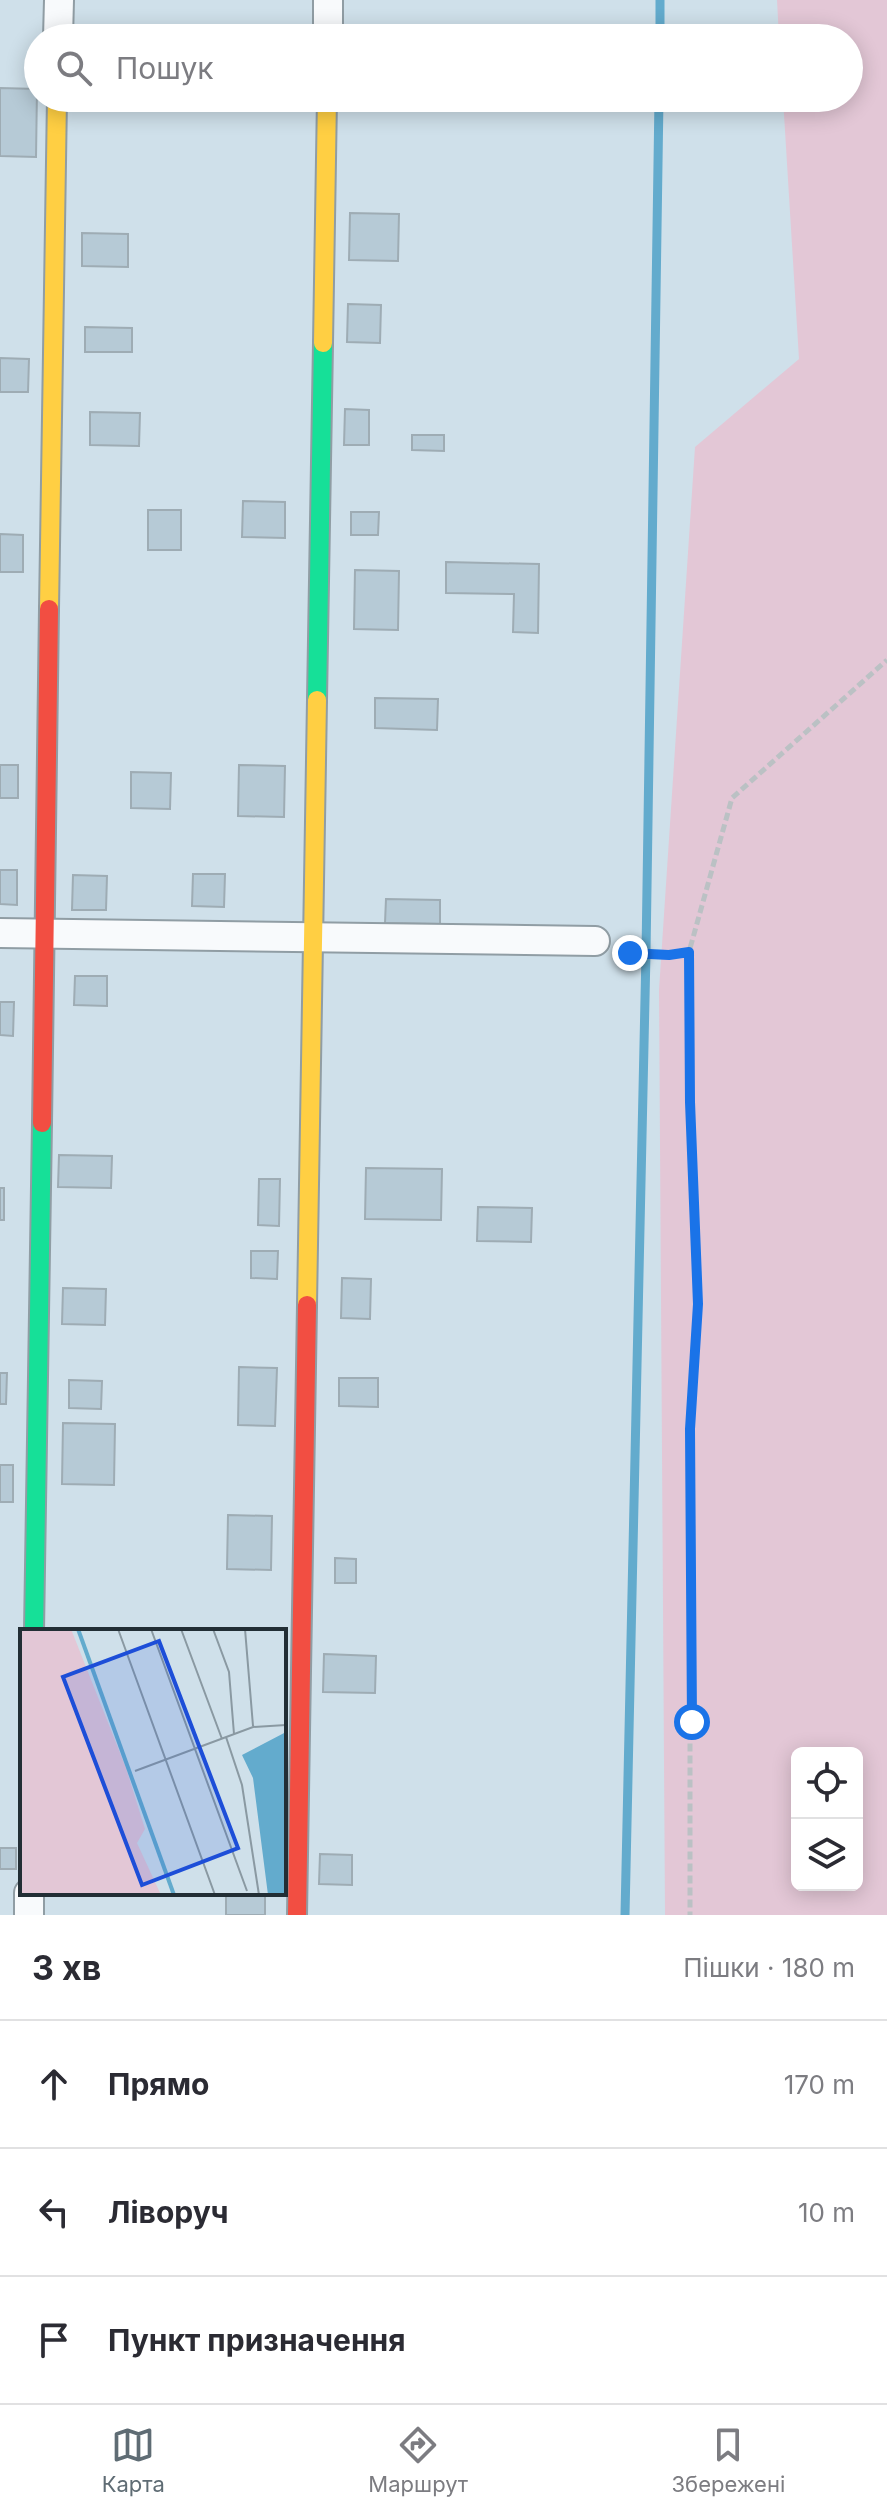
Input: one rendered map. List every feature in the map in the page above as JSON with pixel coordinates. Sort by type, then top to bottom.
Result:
[{"type":"street","points":[[58,24],[59,0]]},
{"type":"street","points":[[328,0],[328,24]]},
{"type":"street","points":[[34,1629],[57,112]]},
{"type":"street","points":[[297,1915],[327,112]]},
{"type":"street","points":[[0,933],[595,941]]},
{"type":"path","points":[[690,1915],[690,1429],[698,1304],[690,1102],[689,952],[732,798],[887,660]]},
{"type":"path","points":[[630,953],[669,955],[689,952]]},
{"type":"shaded area","points":[[777,0],[887,0],[887,1915],[665,1915],[659,990],[695,447],[799,359],[784,112],[863,112],[863,24],[778,24]]},
{"type":"building","points":[[0,88],[24,89],[24,112],[37,112],[36,157],[0,156]]},
{"type":"building","points":[[350,213],[399,214],[398,261],[349,260]]},
{"type":"building","points":[[82,233],[128,234],[128,267],[82,266]]},
{"type":"building","points":[[348,304],[381,305],[380,343],[347,342]]},
{"type":"building","points":[[85,327],[132,328],[132,352],[85,352]]},
{"type":"building","points":[[0,358],[29,359],[28,392],[0,392]]},
{"type":"building","points":[[345,409],[369,410],[369,445],[344,445]]},
{"type":"building","points":[[90,412],[140,413],[139,446],[90,445]]},
{"type":"building","points":[[412,435],[444,435],[444,451],[412,450]]},
{"type":"building","points":[[243,501],[285,502],[285,538],[242,537]]},
{"type":"building","points":[[148,510],[181,510],[181,550],[148,550]]},
{"type":"building","points":[[351,512],[379,512],[378,535],[351,535]]},
{"type":"building","points":[[0,534],[23,535],[23,572],[0,572]]},
{"type":"building","points":[[446,562],[539,564],[538,633],[513,632],[514,594],[446,593]]},
{"type":"building","points":[[355,570],[399,571],[398,630],[354,629]]},
{"type":"building","points":[[375,698],[438,699],[437,730],[375,728]]},
{"type":"building","points":[[0,765],[18,765],[18,798],[0,798]]},
{"type":"building","points":[[239,765],[285,766],[284,817],[238,816]]},
{"type":"building","points":[[131,772],[171,773],[170,809],[131,808]]},
{"type":"building","points":[[0,870],[17,870],[17,905],[0,904]]},
{"type":"building","points":[[193,874],[225,874],[224,907],[192,906]]},
{"type":"building","points":[[73,875],[107,876],[106,910],[72,910]]},
{"type":"building","points":[[386,899],[440,900],[440,924],[385,923]]},
{"type":"building","points":[[75,976],[107,976],[107,1006],[74,1005]]},
{"type":"building","points":[[0,1002],[14,1002],[13,1036],[0,1035]]},
{"type":"building","points":[[59,1155],[112,1156],[111,1188],[58,1187]]},
{"type":"building","points":[[366,1168],[442,1169],[441,1220],[365,1219]]},
{"type":"building","points":[[259,1179],[280,1179],[279,1226],[258,1225]]},
{"type":"building","points":[[0,1188],[4,1188],[4,1220],[0,1220]]},
{"type":"building","points":[[478,1207],[532,1208],[531,1242],[477,1241]]},
{"type":"building","points":[[251,1251],[278,1251],[277,1279],[251,1278]]},
{"type":"building","points":[[342,1278],[371,1279],[370,1319],[341,1318]]},
{"type":"building","points":[[63,1288],[106,1289],[105,1325],[62,1324]]},
{"type":"building","points":[[239,1367],[277,1368],[275,1426],[238,1425]]},
{"type":"building","points":[[0,1373],[7,1373],[6,1404],[0,1404]]},
{"type":"building","points":[[339,1378],[378,1378],[378,1407],[339,1406]]},
{"type":"building","points":[[69,1380],[102,1381],[101,1409],[69,1408]]},
{"type":"building","points":[[63,1423],[115,1424],[114,1485],[62,1484]]},
{"type":"building","points":[[0,1465],[13,1465],[13,1502],[0,1502]]},
{"type":"building","points":[[228,1515],[272,1516],[271,1570],[227,1569]]},
{"type":"building","points":[[335,1558],[356,1559],[356,1583],[335,1583]]},
{"type":"building","points":[[324,1654],[376,1656],[375,1693],[323,1692]]},
{"type":"building","points":[[0,1848],[16,1848],[16,1869],[0,1869]]},
{"type":"building","points":[[320,1854],[352,1855],[352,1885],[319,1884]]},
{"type":"building","points":[[226,1895],[265,1895],[265,1915],[226,1915]]},
{"type":"waterway","points":[[660,0],[660,24]]},
{"type":"waterway","points":[[625,1915],[646,953],[659,112]]},
{"type":"traffic: fast","points":[[317,700],[323,343]]},
{"type":"traffic: fast","points":[[34,1629],[42,1123]]},
{"type":"traffic: slow","points":[[49,609],[57,112]]},
{"type":"traffic: slow","points":[[323,343],[327,112]]},
{"type":"traffic: slow","points":[[307,1305],[317,700]]},
{"type":"traffic: jam","points":[[42,1123],[49,609]]},
{"type":"traffic: jam","points":[[297,1915],[307,1305]]},
{"type":"route","points":[[630,953],[669,955],[689,952],[690,1102],[698,1304],[690,1429],[692,1722]]}]
